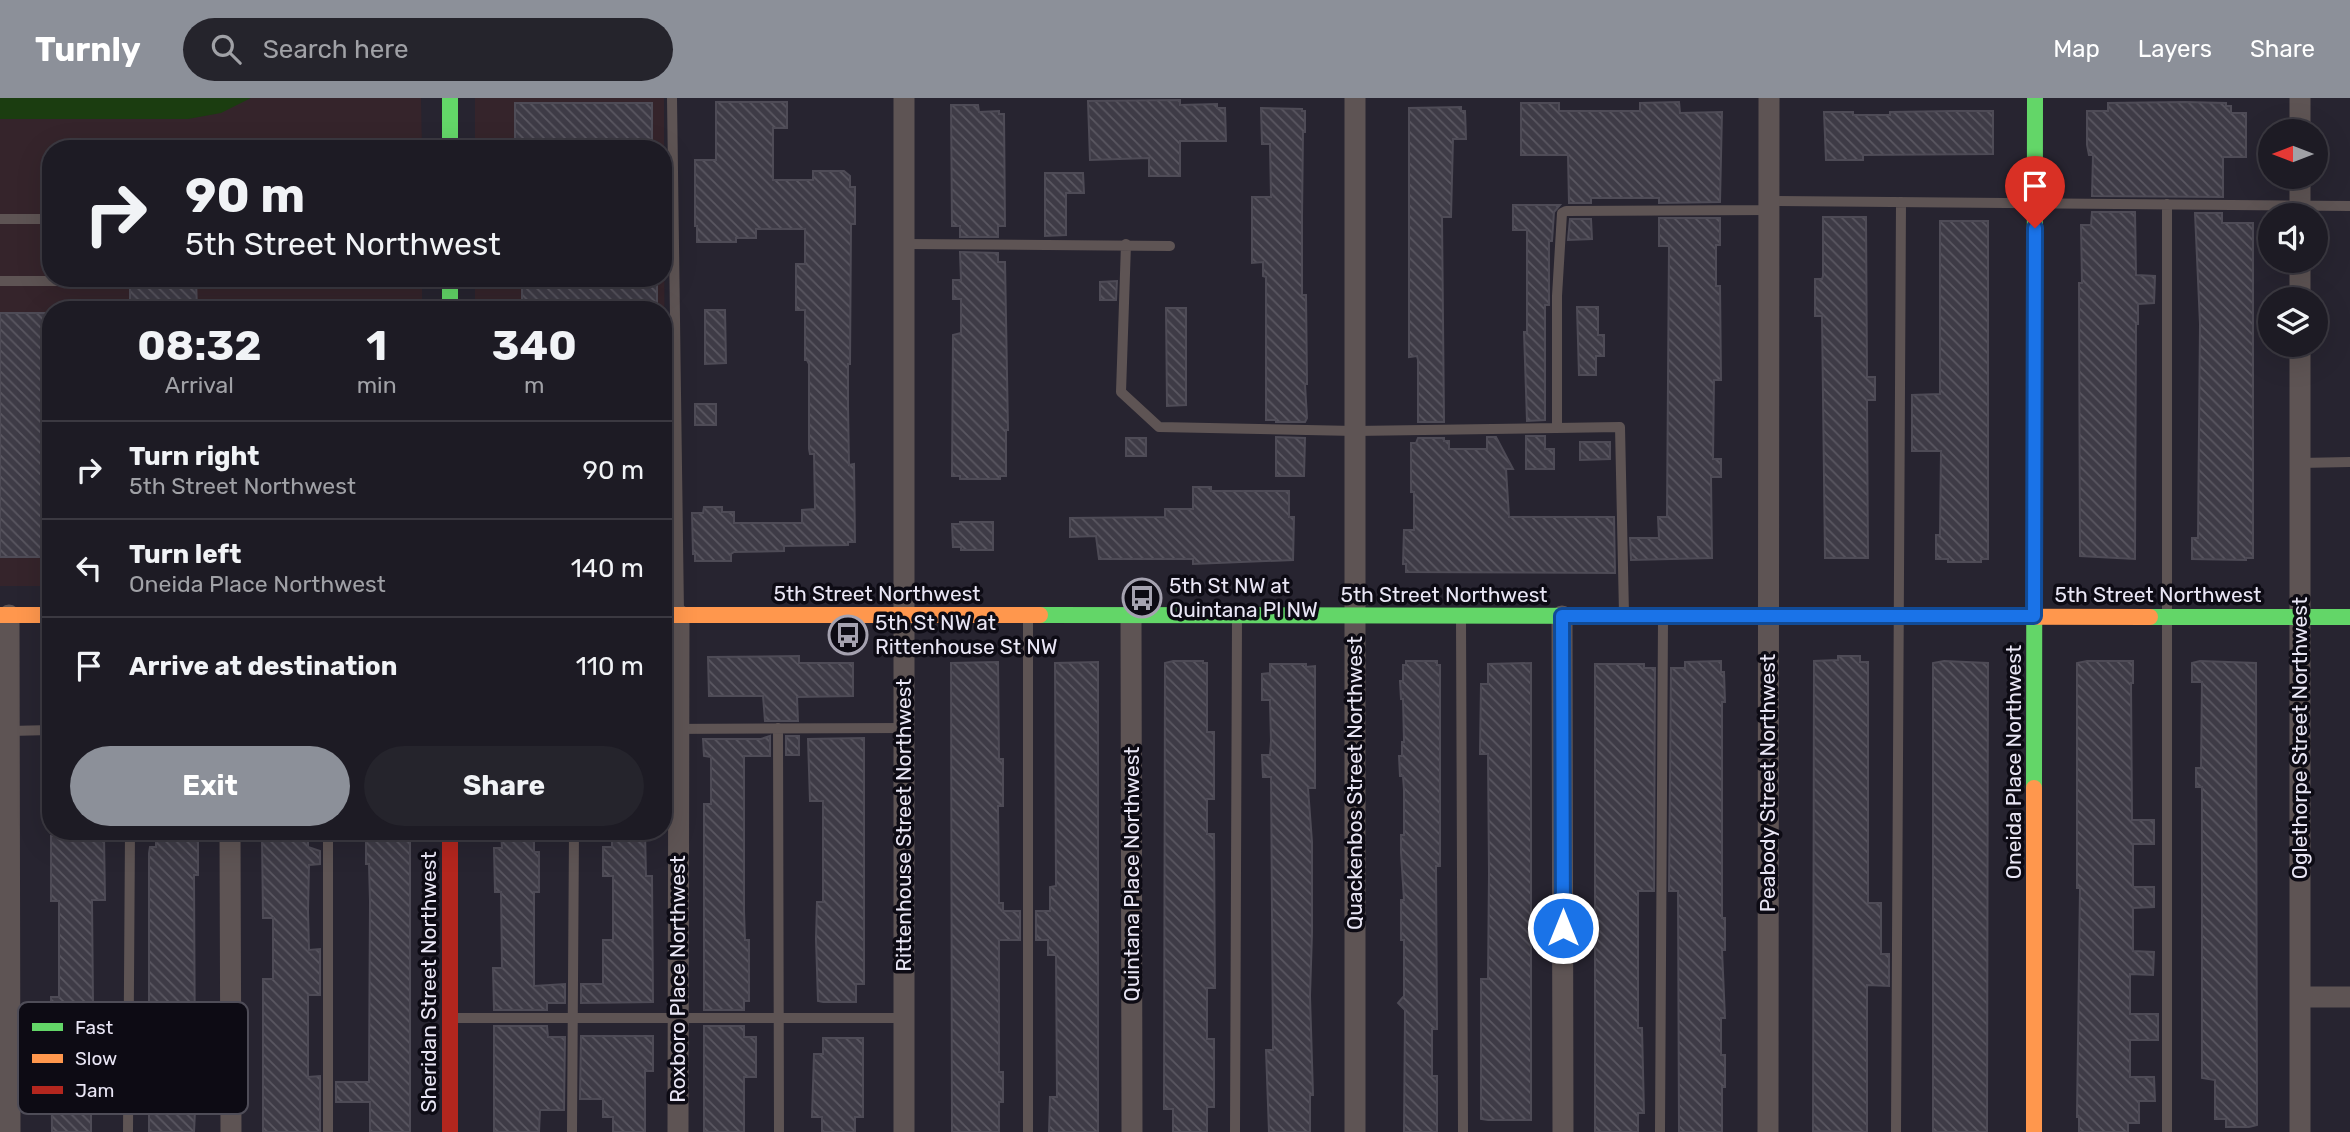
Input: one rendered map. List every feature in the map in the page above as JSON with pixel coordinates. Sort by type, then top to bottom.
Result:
[{"type":"street","points":[[450,98],[450,140]]},
{"type":"street","name":"Rittenhouse Street Northwest","points":[[904,98],[904,1132]]},
{"type":"street","name":"Quackenbos Street Northwest","points":[[1354,98],[1355,1132]]},
{"type":"street","name":"Peabody Street Northwest","points":[[1768,1132],[1769,98]]},
{"type":"street","name":"Oneida Place Northwest","points":[[2035,98],[2035,1132]]},
{"type":"street","points":[[2300,98],[2300,119]]},
{"type":"street","name":"Oglethorpe Street Northwest","points":[[2300,357],[2300,1132]]},
{"type":"street","points":[[10,1132],[5,994],[10,731],[4,615],[42,615]]},
{"type":"street","name":"5th Street Northwest","points":[[672,615],[2350,617]]},
{"type":"street","name":"Quintana Place Northwest","points":[[1131,616],[1132,1132]]},
{"type":"street","points":[[1562,616],[1563,1132]]},
{"type":"street","name":"Roxboro Place Northwest","points":[[672,770],[678,1132]]},
{"type":"street","points":[[230,840],[230,1002]]},
{"type":"street","name":"Sheridan Street Northwest","points":[[450,840],[450,1132]]},
{"type":"street","points":[[2300,997],[2350,997]]},
{"type":"street","points":[[230,1114],[230,1132]]},
{"type":"lane","points":[[672,98],[672,140]]},
{"type":"lane","points":[[1557,428],[1557,296],[1562,213],[1566,211],[1901,202],[2167,204],[2258,208]]},
{"type":"lane","points":[[1896,1132],[1901,202]]},
{"type":"lane","points":[[2167,204],[2167,1132]]},
{"type":"lane","points":[[2328,208],[2350,206]]},
{"type":"lane","points":[[0,219],[42,219]]},
{"type":"lane","points":[[904,244],[1170,246]]},
{"type":"lane","points":[[1126,244],[1121,392],[1159,427],[1355,431],[1619,427],[1625,616]]},
{"type":"lane","points":[[0,281],[42,281]]},
{"type":"lane","points":[[2300,463],[2350,462]]},
{"type":"lane","points":[[1028,615],[1028,1132]]},
{"type":"lane","points":[[1235,1132],[1237,616]]},
{"type":"lane","points":[[1461,616],[1462,1132]]},
{"type":"lane","points":[[1660,1132],[1663,616]]},
{"type":"lane","points":[[672,729],[904,728]]},
{"type":"lane","points":[[778,729],[779,1132]]},
{"type":"lane","points":[[10,731],[42,730]]},
{"type":"lane","points":[[129,1002],[130,840]]},
{"type":"lane","points":[[328,840],[328,1132]]},
{"type":"lane","points":[[572,1132],[574,840]]},
{"type":"lane","points":[[450,1018],[904,1018]]},
{"type":"lane","points":[[128,1114],[128,1132]]},
{"type":"shaded area","points":[[0,98],[421,98],[422,140],[42,140],[42,287],[422,287],[422,301],[42,301],[42,586],[0,586]]},
{"type":"shaded area","points":[[475,98],[664,98],[664,140],[475,140]]},
{"type":"shaded area","points":[[475,287],[664,287],[664,301],[475,301]]},
{"type":"green space","points":[[0,98],[251,98],[221,113],[188,119],[0,119]]},
{"type":"building","points":[[1180,100],[1180,105],[1217,104],[1217,108],[1225,108],[1226,141],[1180,141],[1180,176],[1149,176],[1149,158],[1090,160],[1088,101]]},
{"type":"building","points":[[716,102],[787,102],[787,128],[773,128],[773,180],[813,180],[813,171],[844,171],[850,176],[850,187],[855,187],[855,224],[851,224],[848,406],[849,465],[854,464],[855,542],[848,542],[848,545],[784,546],[784,551],[734,552],[731,554],[731,561],[695,561],[692,513],[703,513],[704,507],[722,507],[722,512],[734,512],[734,523],[802,523],[802,510],[815,509],[814,454],[810,454],[809,449],[809,364],[805,360],[805,310],[796,310],[796,264],[805,264],[805,229],[756,229],[756,238],[736,238],[736,242],[697,242],[695,160],[716,160]]},
{"type":"building","points":[[1679,102],[1680,113],[1722,112],[1720,202],[1659,203],[1659,198],[1591,198],[1591,203],[1569,203],[1568,155],[1521,155],[1521,103],[1559,103],[1559,111],[1640,111],[1640,103]]},
{"type":"building","points":[[515,103],[652,103],[652,140],[515,140]]},
{"type":"building","points":[[2108,103],[2226,103],[2226,106],[2231,106],[2231,113],[2246,113],[2246,157],[2223,157],[2223,197],[2092,196],[2093,155],[2089,155],[2087,145],[2087,111],[2108,111]]},
{"type":"building","points":[[951,105],[978,105],[979,112],[999,111],[999,114],[1004,114],[1005,226],[998,226],[998,237],[960,237],[960,226],[952,226]]},
{"type":"building","points":[[1461,107],[1461,111],[1465,111],[1466,139],[1453,139],[1451,217],[1442,217],[1444,422],[1418,422],[1418,360],[1417,356],[1409,357],[1409,108]]},
{"type":"building","points":[[1261,108],[1305,111],[1302,295],[1306,295],[1305,422],[1266,420],[1266,277],[1263,276],[1263,262],[1252,263],[1252,197],[1271,197],[1270,144],[1262,144]]},
{"type":"building","points":[[1993,111],[1993,154],[1863,155],[1863,160],[1826,160],[1824,112],[1890,115],[1890,112]]},
{"type":"building","points":[[1045,173],[1083,173],[1084,193],[1066,193],[1066,235],[1045,236]]},
{"type":"building","points":[[1513,205],[1560,205],[1554,212],[1552,241],[1549,241],[1549,305],[1545,305],[1545,420],[1527,421],[1524,332],[1527,332],[1527,230],[1513,230]]},
{"type":"building","points":[[2092,212],[2135,212],[2136,275],[2155,276],[2154,303],[2138,304],[2136,324],[2135,559],[2080,556],[2081,225],[2091,225]]},
{"type":"building","points":[[2195,213],[2222,213],[2222,223],[2253,223],[2253,558],[2246,560],[2192,559],[2192,538],[2198,538],[2200,324]]},
{"type":"building","points":[[1823,217],[1866,217],[1867,377],[1875,377],[1875,400],[1867,400],[1868,558],[1825,558],[1822,316],[1815,316],[1815,279],[1822,279],[1823,276]]},
{"type":"building","points":[[1659,218],[1720,218],[1720,245],[1716,245],[1716,286],[1720,286],[1721,380],[1714,380],[1713,459],[1721,459],[1721,477],[1711,477],[1712,558],[1631,560],[1630,538],[1659,538],[1658,517],[1667,517],[1669,246],[1659,246]]},
{"type":"building","points":[[1570,219],[1591,219],[1592,239],[1568,240]]},
{"type":"building","points":[[1940,221],[1988,221],[1988,559],[1981,559],[1981,562],[1948,562],[1948,559],[1936,559],[1936,535],[1940,535],[1941,451],[1912,451],[1912,395],[1940,394]]},
{"type":"building","points":[[960,252],[998,253],[998,262],[1005,262],[1008,430],[1006,476],[1000,476],[1000,479],[960,479],[960,476],[952,476],[953,335],[961,333],[961,299],[953,299],[953,280],[961,280]]},
{"type":"building","points":[[1117,281],[1116,300],[1100,300],[1100,282]]},
{"type":"building","points":[[130,287],[196,287],[197,301],[130,301]]},
{"type":"building","points":[[522,287],[657,287],[657,301],[522,301]]},
{"type":"building","points":[[1577,307],[1598,307],[1598,335],[1604,335],[1604,356],[1596,356],[1596,375],[1579,375]]},
{"type":"building","points":[[1166,308],[1186,308],[1186,405],[1167,406]]},
{"type":"building","points":[[705,310],[725,310],[726,363],[705,364]]},
{"type":"building","points":[[0,313],[42,313],[42,557],[0,557]]},
{"type":"building","points":[[695,404],[716,404],[716,425],[695,425]]},
{"type":"building","points":[[1526,436],[1545,436],[1545,449],[1554,449],[1554,469],[1526,469]]},
{"type":"building","points":[[1276,437],[1305,438],[1304,476],[1276,476]]},
{"type":"building","points":[[1487,437],[1496,437],[1513,469],[1506,469],[1509,517],[1614,517],[1615,573],[1406,572],[1406,564],[1403,564],[1404,530],[1414,530],[1411,443],[1416,443],[1418,438],[1444,438],[1444,441],[1449,441],[1449,449],[1487,449]]},
{"type":"building","points":[[1126,438],[1146,438],[1146,456],[1126,456]]},
{"type":"building","points":[[1580,442],[1610,442],[1610,459],[1580,460]]},
{"type":"building","points":[[1193,487],[1211,487],[1211,491],[1289,491],[1289,517],[1294,517],[1293,560],[1193,564],[1193,559],[1099,559],[1096,536],[1070,537],[1070,518],[1165,517],[1165,509],[1193,509]]},
{"type":"building","points":[[993,522],[993,550],[961,550],[961,547],[953,547],[952,524]]},
{"type":"building","points":[[799,656],[799,663],[853,663],[853,696],[797,697],[798,721],[765,721],[763,696],[709,696],[708,657]]},
{"type":"building","points":[[1838,656],[1860,656],[1860,662],[1868,662],[1868,903],[1881,903],[1881,954],[1889,954],[1889,986],[1867,985],[1867,1132],[1813,1131],[1814,661],[1838,660]]},
{"type":"building","points":[[1406,661],[1437,661],[1437,665],[1440,665],[1440,866],[1436,866],[1437,1029],[1432,1029],[1432,1076],[1437,1076],[1437,1132],[1404,1132],[1405,1010],[1398,1003],[1404,996],[1401,835],[1404,835],[1404,790],[1399,756],[1402,756],[1404,742],[1400,681],[1403,681],[1403,665],[1406,665]]},
{"type":"building","points":[[1721,661],[1725,702],[1722,702],[1722,918],[1725,918],[1725,950],[1722,950],[1725,1018],[1721,1018],[1721,1055],[1725,1055],[1725,1087],[1722,1087],[1722,1132],[1679,1132],[1678,891],[1669,891],[1671,668],[1685,668],[1685,662]]},
{"type":"building","points":[[2133,661],[2132,820],[2154,820],[2154,844],[2133,844],[2133,887],[2154,887],[2154,907],[2133,908],[2133,951],[2154,952],[2153,975],[2130,974],[2130,1014],[2158,1014],[2158,1040],[2130,1040],[2130,1077],[2154,1077],[2155,1101],[2139,1101],[2139,1123],[2128,1123],[2128,1132],[2079,1132],[2077,1117],[2080,888],[2077,888],[2077,663]]},
{"type":"building","points":[[998,662],[999,759],[1003,759],[1003,806],[998,806],[999,903],[1003,903],[1003,911],[1020,911],[1020,940],[999,940],[999,1072],[1003,1072],[1003,1102],[999,1102],[999,1132],[952,1132],[951,663]]},
{"type":"building","points":[[1098,662],[1098,1132],[1049,1132],[1050,1097],[1057,1097],[1056,955],[1048,955],[1048,940],[1036,940],[1036,911],[1050,911],[1050,887],[1056,886],[1055,663]]},
{"type":"building","points":[[1165,663],[1207,663],[1207,732],[1214,732],[1214,799],[1207,799],[1207,834],[1214,834],[1215,988],[1207,988],[1207,1039],[1214,1039],[1214,1107],[1207,1107],[1207,1132],[1173,1132],[1173,1109],[1164,1109]]},
{"type":"building","points":[[1531,663],[1531,1120],[1488,1120],[1481,1119],[1481,979],[1488,979],[1489,873],[1488,754],[1480,754],[1481,684],[1488,684],[1488,664]]},
{"type":"building","points":[[1933,663],[1988,663],[1987,1132],[1933,1132]]},
{"type":"building","points":[[2192,663],[2256,663],[2257,1125],[2249,1127],[2226,1127],[2226,1119],[2215,1119],[2215,1080],[2202,1078],[2202,787],[2196,787],[2196,768],[2201,768],[2202,682],[2192,682]]},
{"type":"building","points":[[1270,664],[1315,666],[1315,788],[1308,788],[1312,842],[1310,996],[1313,1095],[1310,1095],[1310,1132],[1269,1132],[1266,1050],[1273,1050],[1271,777],[1263,777],[1262,755],[1270,755],[1271,741],[1270,700],[1262,700],[1262,674],[1270,673]]},
{"type":"building","points":[[1595,664],[1644,664],[1644,668],[1655,668],[1654,891],[1638,891],[1638,1028],[1642,1028],[1644,1113],[1638,1113],[1638,1132],[1595,1132]]},
{"type":"building","points":[[770,736],[770,756],[744,756],[744,911],[745,940],[749,940],[749,1001],[744,1001],[744,1010],[704,1010],[704,804],[711,804],[711,757],[704,756],[703,739],[761,739]]},
{"type":"building","points":[[786,736],[799,736],[799,755],[786,755]]},
{"type":"building","points":[[864,738],[864,984],[856,984],[856,1002],[823,1002],[818,1001],[816,939],[817,902],[823,902],[823,801],[810,801],[808,739]]},
{"type":"building","points":[[51,840],[104,840],[105,900],[92,900],[93,1002],[51,1002],[51,997],[59,997],[59,901],[51,901]]},
{"type":"building","points":[[156,840],[198,842],[198,875],[194,875],[195,1002],[149,1002],[149,853],[150,847],[156,847]]},
{"type":"building","points":[[262,840],[308,840],[308,847],[320,851],[320,864],[309,865],[309,950],[320,949],[320,995],[308,995],[308,1077],[320,1076],[320,1132],[263,1132],[263,979],[273,979],[273,918],[263,918]]},
{"type":"building","points":[[366,840],[410,840],[410,1132],[370,1132],[370,1102],[336,1102],[336,1082],[369,1082],[370,901],[369,864],[366,864]]},
{"type":"building","points":[[502,840],[534,840],[534,852],[539,852],[539,892],[534,892],[534,986],[565,984],[565,1003],[547,1003],[547,1010],[494,1010],[493,968],[502,968],[501,892],[495,892],[494,848],[502,848]]},
{"type":"building","points":[[612,840],[645,840],[646,876],[652,876],[653,1002],[581,1003],[581,984],[603,984],[603,940],[613,940],[613,876],[603,876],[603,847],[612,847]]},
{"type":"building","points":[[494,1026],[547,1026],[548,1037],[565,1037],[564,1110],[540,1110],[539,1132],[494,1132]]},
{"type":"building","points":[[704,1026],[744,1026],[744,1037],[756,1037],[756,1077],[744,1077],[744,1132],[704,1132]]},
{"type":"building","points":[[581,1036],[653,1036],[653,1071],[645,1071],[645,1132],[613,1132],[613,1117],[603,1117],[603,1099],[580,1099]]},
{"type":"building","points":[[823,1038],[863,1038],[863,1117],[855,1117],[855,1132],[822,1132],[822,1117],[812,1117],[814,1054],[823,1054]]},
{"type":"building","points":[[52,1114],[91,1114],[91,1132],[52,1132]]},
{"type":"building","points":[[149,1114],[195,1114],[194,1132],[149,1132]]},
{"type":"traffic: fast","points":[[450,98],[450,140]]},
{"type":"traffic: fast","points":[[2034,788],[2035,98]]},
{"type":"traffic: fast","points":[[450,287],[450,301]]},
{"type":"traffic: fast","points":[[1040,615],[1748,616]]},
{"type":"traffic: fast","points":[[2150,617],[2350,617]]},
{"type":"traffic: slow","points":[[0,615],[42,615]]},
{"type":"traffic: slow","points":[[672,615],[1040,615]]},
{"type":"traffic: slow","points":[[1748,616],[2150,617]]},
{"type":"traffic: slow","points":[[2034,788],[2034,1132]]},
{"type":"traffic: jam","points":[[450,840],[450,1132]]},
{"type":"place","name":"5th St NW at Quintana Pl NW","points":[[1142,598]]},
{"type":"place","name":"5th St NW at Rittenhouse St NW","points":[[848,635]]},
{"type":"route","points":[[1563,928],[1562,616],[2034,616],[2035,228]]}]
